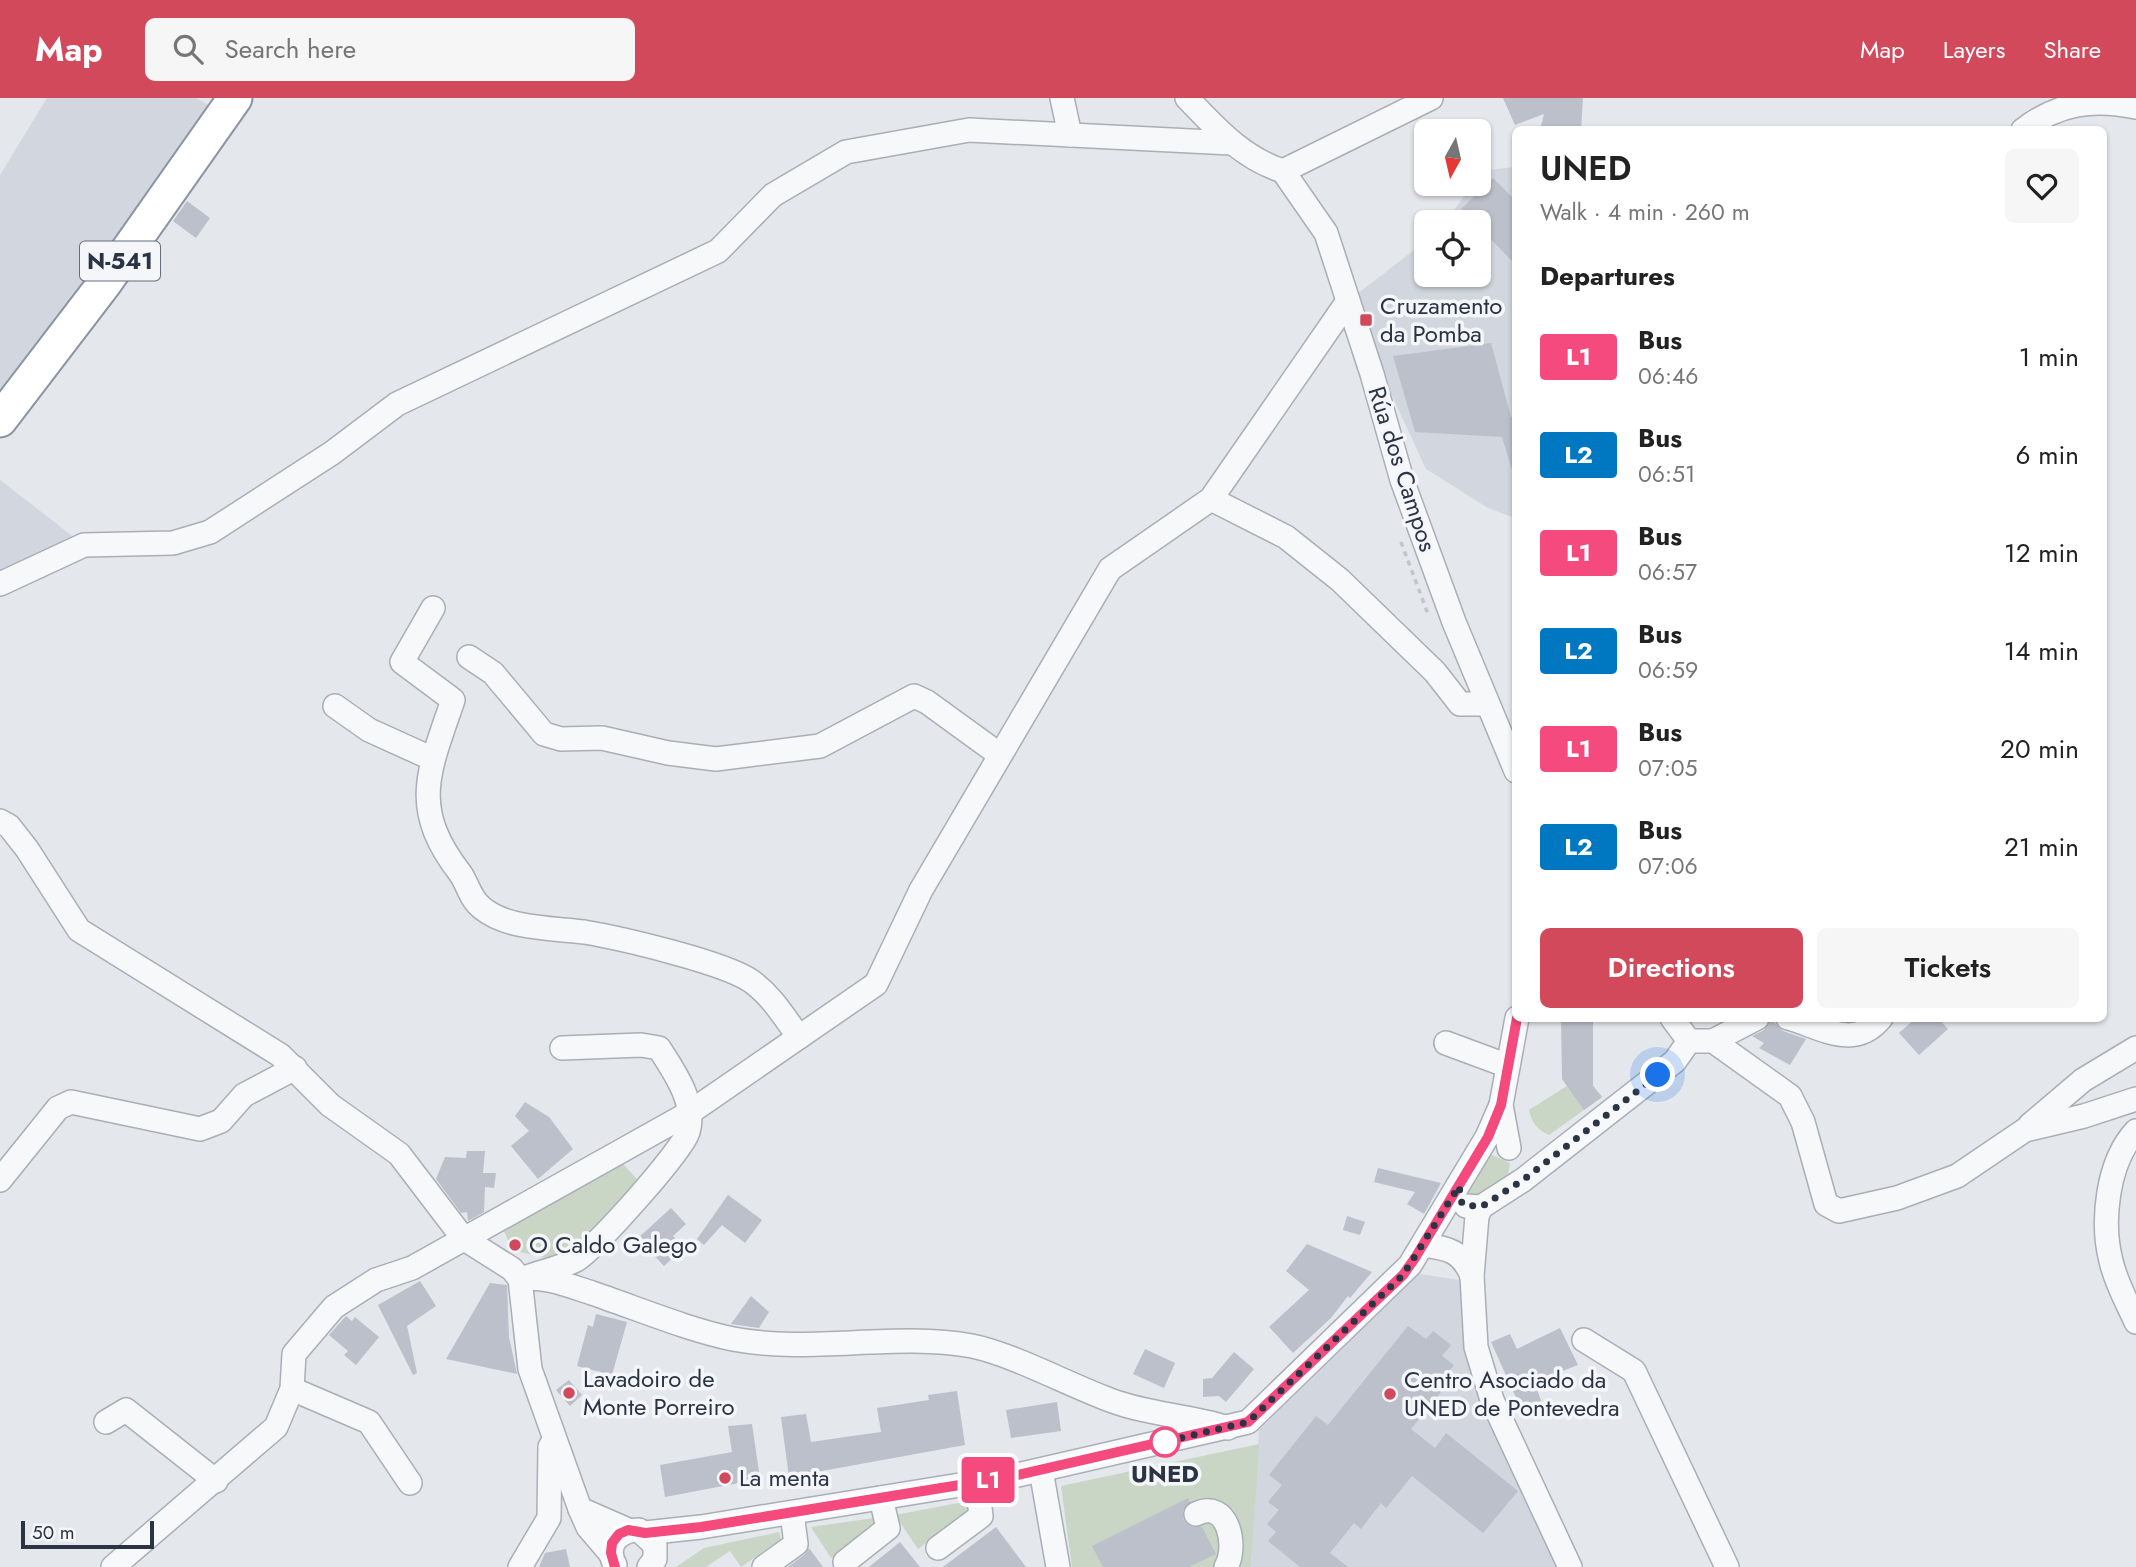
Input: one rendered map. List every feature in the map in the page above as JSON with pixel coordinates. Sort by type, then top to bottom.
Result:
[{"type":"highway","name":"N-541","points":[[0,420],[104,284],[235,98]]},
{"type":"street","points":[[1062,98],[1070,135]]},
{"type":"street","points":[[1187,98],[1231,143],[1265,165],[1283,171],[1431,98]]},
{"type":"street","points":[[2028,126],[2039,117],[2087,100],[2112,100],[2136,107]]},
{"type":"street","points":[[0,584],[84,545],[173,543],[210,532],[332,453],[397,404],[718,251],[773,195],[846,152],[970,130],[1231,143]]},
{"type":"street","name":"Rúa dos Campos","points":[[1283,171],[1326,233],[1402,480],[1487,704],[1512,762]]},
{"type":"street","points":[[113,1567],[276,1427],[292,1389],[294,1354],[334,1307],[376,1280],[412,1268],[689,1114],[876,984],[921,890],[1110,569],[1212,499],[1348,301]]},
{"type":"street","points":[[1212,499],[1286,537],[1340,580],[1435,672],[1460,704],[1487,704]]},
{"type":"street","points":[[433,608],[402,662],[453,700],[428,775],[428,802],[434,835],[463,878],[474,901],[484,910],[506,921],[589,933],[727,969],[749,980],[770,996],[799,1037]]},
{"type":"street","points":[[469,657],[493,673],[544,734],[561,738],[602,738],[668,753],[716,759],[781,753],[820,746],[914,696],[927,702],[1000,755]]},
{"type":"street","points":[[335,706],[369,730],[433,760]]},
{"type":"street","points":[[0,821],[9,826],[27,849],[79,929],[280,1055],[330,1105],[399,1154],[463,1238],[513,1269],[520,1279],[530,1369],[588,1527],[615,1563]]},
{"type":"street","points":[[615,1563],[612,1543],[619,1534],[701,1527],[977,1482],[1248,1422],[1403,1275],[1479,1152],[1501,1105],[1516,1022]]},
{"type":"street","points":[[1675,1022],[1689,1041]]},
{"type":"street","points":[[1689,1041],[1713,1041],[1749,1022]]},
{"type":"street","points":[[1800,1022],[1847,1037],[1872,1029],[1878,1022]]},
{"type":"street","points":[[1570,1567],[1492,1400],[1476,1347],[1472,1276],[1477,1216],[1481,1207],[1607,1117],[1675,1061],[1689,1041]]},
{"type":"street","points":[[1713,1041],[1790,1096],[1803,1122],[1826,1204],[1834,1210],[1846,1211],[1897,1198],[1957,1176],[2025,1130],[2083,1080],[2136,1048]]},
{"type":"street","points":[[1446,1043],[1508,1066]]},
{"type":"street","points":[[520,1279],[575,1260],[597,1242],[625,1213],[688,1133],[689,1114],[680,1082],[659,1048],[641,1045],[562,1048]]},
{"type":"street","points":[[0,1180],[58,1108],[71,1102],[200,1129],[221,1121],[244,1095],[295,1068]]},
{"type":"street","points":[[2025,1130],[2136,1099]]},
{"type":"street","points":[[1501,1105],[1509,1148],[1518,1161],[1516,1183]]},
{"type":"street","points":[[2136,1131],[2116,1167],[2107,1220],[2110,1259],[2136,1322]]},
{"type":"street","points":[[1479,1152],[1496,1146],[1509,1148]]},
{"type":"street","points":[[1459,1186],[1462,1204],[1481,1207]]},
{"type":"street","points":[[1423,1245],[1453,1250],[1464,1259],[1472,1276]]},
{"type":"street","points":[[520,1279],[534,1276],[570,1286],[733,1339],[828,1343],[894,1339],[974,1346],[1111,1401],[1155,1414],[1191,1416],[1228,1428]]},
{"type":"street","points":[[1584,1340],[1634,1371],[1727,1567]]},
{"type":"street","points":[[292,1389],[369,1422],[410,1483]]},
{"type":"street","points":[[106,1422],[126,1410],[216,1481]]},
{"type":"street","points":[[520,1567],[549,1518],[550,1447],[556,1437]]},
{"type":"street","points":[[1041,1469],[1058,1567]]},
{"type":"street","points":[[937,1548],[981,1516],[977,1482]]},
{"type":"street","points":[[845,1562],[888,1528],[881,1498]]},
{"type":"street","points":[[580,1508],[637,1531],[655,1545],[652,1563]]},
{"type":"street","points":[[1196,1514],[1205,1510],[1214,1511],[1227,1522],[1231,1557],[1226,1567]]},
{"type":"street","points":[[764,1567],[796,1544],[792,1513]]},
{"type":"street","points":[[652,1563],[701,1527]]},
{"type":"shaded area","points":[[47,98],[196,98],[224,114],[0,418],[0,175]]},
{"type":"shaded area","points":[[1512,167],[1512,517],[1488,508],[1426,469],[1348,301],[1414,250],[1414,287],[1491,287],[1491,210],[1454,210],[1464,196],[1491,196],[1491,170]]},
{"type":"shaded area","points":[[0,480],[84,545],[0,584]]},
{"type":"shaded area","name":"Centro Asociado da UNED de Pontevedra","points":[[1419,1274],[1460,1280],[1469,1358],[1560,1567],[1251,1567],[1259,1430]]},
{"type":"green space","points":[[1584,1075],[1602,1097],[1549,1135],[1541,1131],[1533,1122],[1529,1110]]},
{"type":"green space","points":[[1492,1155],[1510,1163],[1508,1176],[1481,1198],[1470,1196],[1468,1189],[1482,1164]]},
{"type":"green space","points":[[617,1157],[642,1185],[576,1254],[550,1259],[512,1250],[504,1231]]},
{"type":"green space","points":[[1259,1444],[1251,1567],[1072,1567],[1061,1486]]},
{"type":"green space","points":[[974,1500],[975,1505],[918,1549],[895,1515]]},
{"type":"green space","points":[[874,1518],[877,1523],[831,1558],[811,1527]]},
{"type":"green space","points":[[779,1532],[781,1539],[741,1567],[730,1551],[706,1567],[676,1567],[704,1548]]},
{"type":"building","points":[[1503,98],[1583,98],[1581,126],[1541,126],[1544,114],[1515,125]]},
{"type":"building","points":[[1493,178],[1512,197],[1512,261],[1491,239],[1491,210],[1462,210],[1474,196],[1491,196]]},
{"type":"building","points":[[187,201],[210,218],[196,238],[173,221]]},
{"type":"building","points":[[1491,343],[1512,417],[1512,470],[1502,437],[1415,432],[1393,356]]},
{"type":"building","points":[[1561,1022],[1593,1022],[1593,1086],[1602,1097],[1584,1110],[1562,1079]]},
{"type":"building","points":[[1769,1022],[1774,1022],[1783,1031],[1806,1039],[1790,1065],[1759,1048],[1764,1043],[1752,1036],[1764,1030]]},
{"type":"building","points":[[1911,1022],[1942,1022],[1948,1029],[1919,1055],[1899,1033]]},
{"type":"building","points":[[525,1102],[549,1117],[573,1149],[538,1179],[511,1146],[529,1131],[515,1116]]},
{"type":"building","points":[[467,1151],[485,1151],[483,1173],[496,1173],[494,1188],[485,1187],[484,1212],[468,1221],[467,1212],[461,1213],[436,1179],[445,1157],[466,1158]]},
{"type":"building","points":[[1378,1168],[1441,1183],[1424,1214],[1407,1204],[1415,1192],[1374,1182]]},
{"type":"building","points":[[728,1195],[762,1220],[745,1243],[722,1225],[704,1245],[697,1239]]},
{"type":"building","points":[[671,1208],[686,1224],[673,1236],[684,1248],[664,1266],[638,1238]]},
{"type":"building","points":[[1347,1216],[1365,1222],[1360,1235],[1343,1230]]},
{"type":"building","points":[[1307,1244],[1372,1272],[1331,1318],[1293,1353],[1269,1327],[1309,1290],[1286,1271]]},
{"type":"building","points":[[420,1281],[436,1306],[407,1326],[417,1373],[413,1375],[378,1305]]},
{"type":"building","points":[[490,1283],[507,1285],[509,1337],[517,1374],[446,1359]]},
{"type":"building","points":[[751,1296],[769,1312],[759,1328],[731,1324]]},
{"type":"building","points":[[596,1314],[627,1322],[612,1375],[577,1366],[588,1325],[593,1327]]},
{"type":"building","points":[[346,1316],[352,1321],[355,1317],[379,1337],[356,1365],[344,1355],[348,1351],[329,1335]]},
{"type":"building","points":[[1408,1326],[1426,1339],[1433,1331],[1451,1345],[1442,1356],[1454,1365],[1436,1387],[1441,1392],[1411,1429],[1435,1448],[1446,1433],[1518,1491],[1483,1533],[1412,1476],[1386,1508],[1381,1503],[1361,1529],[1354,1523],[1330,1553],[1348,1567],[1300,1567],[1268,1541],[1276,1532],[1267,1524],[1279,1510],[1268,1502],[1282,1485],[1269,1475],[1316,1416],[1328,1425]]},
{"type":"building","points":[[1560,1328],[1578,1365],[1534,1382],[1542,1403],[1522,1411],[1491,1342],[1510,1334],[1517,1349]]},
{"type":"building","points":[[1145,1349],[1175,1363],[1164,1388],[1133,1374]]},
{"type":"building","points":[[1234,1352],[1254,1369],[1226,1402],[1219,1396],[1203,1397],[1203,1379],[1212,1378]]},
{"type":"building","name":"Lavadoiro de Monte Porreiro","points":[[569,1380],[582,1395],[570,1406],[556,1390]]},
{"type":"building","points":[[957,1391],[965,1445],[789,1477],[781,1417],[806,1414],[811,1442],[881,1432],[877,1408],[929,1400],[928,1395]]},
{"type":"building","points":[[1057,1402],[1061,1431],[1011,1438],[1006,1410]]},
{"type":"building","points":[[752,1424],[760,1479],[665,1497],[660,1465],[732,1452],[728,1426]]},
{"type":"building","points":[[1188,1498],[1190,1502],[1183,1510],[1183,1519],[1192,1527],[1202,1527],[1216,1554],[1189,1567],[1103,1567],[1092,1546]]},
{"type":"building","points":[[996,1527],[1026,1567],[943,1567]]},
{"type":"building","points":[[900,1542],[920,1567],[869,1567]]},
{"type":"building","points":[[809,1548],[823,1567],[788,1567],[804,1555]]},
{"type":"building","points":[[566,1549],[570,1567],[539,1567],[545,1553]]},
{"type":"bus line","name":"L1","points":[[615,1567],[611,1553],[612,1543],[619,1534],[628,1530],[645,1533],[701,1527],[1009,1477],[1248,1422],[1403,1275],[1415,1258],[1488,1137],[1493,1117],[1501,1105],[1516,1022]]},
{"type":"place","name":"Cruzamento da Pomba","points":[[1366,320]]},
{"type":"place","name":"O Caldo Galego","points":[[515,1245]]},
{"type":"place","name":"Lavadoiro de Monte Porreiro","points":[[569,1393]]},
{"type":"place","name":"Centro Asociado da UNED de Pontevedra","points":[[1390,1394]]},
{"type":"place","name":"UNED","points":[[1165,1442]]},
{"type":"place","name":"La menta","points":[[725,1478]]},
{"type":"route","points":[[1165,1442],[1155,1444],[1248,1422],[1403,1275],[1459,1186],[1462,1204],[1481,1207],[1523,1180],[1658,1075]]}]
